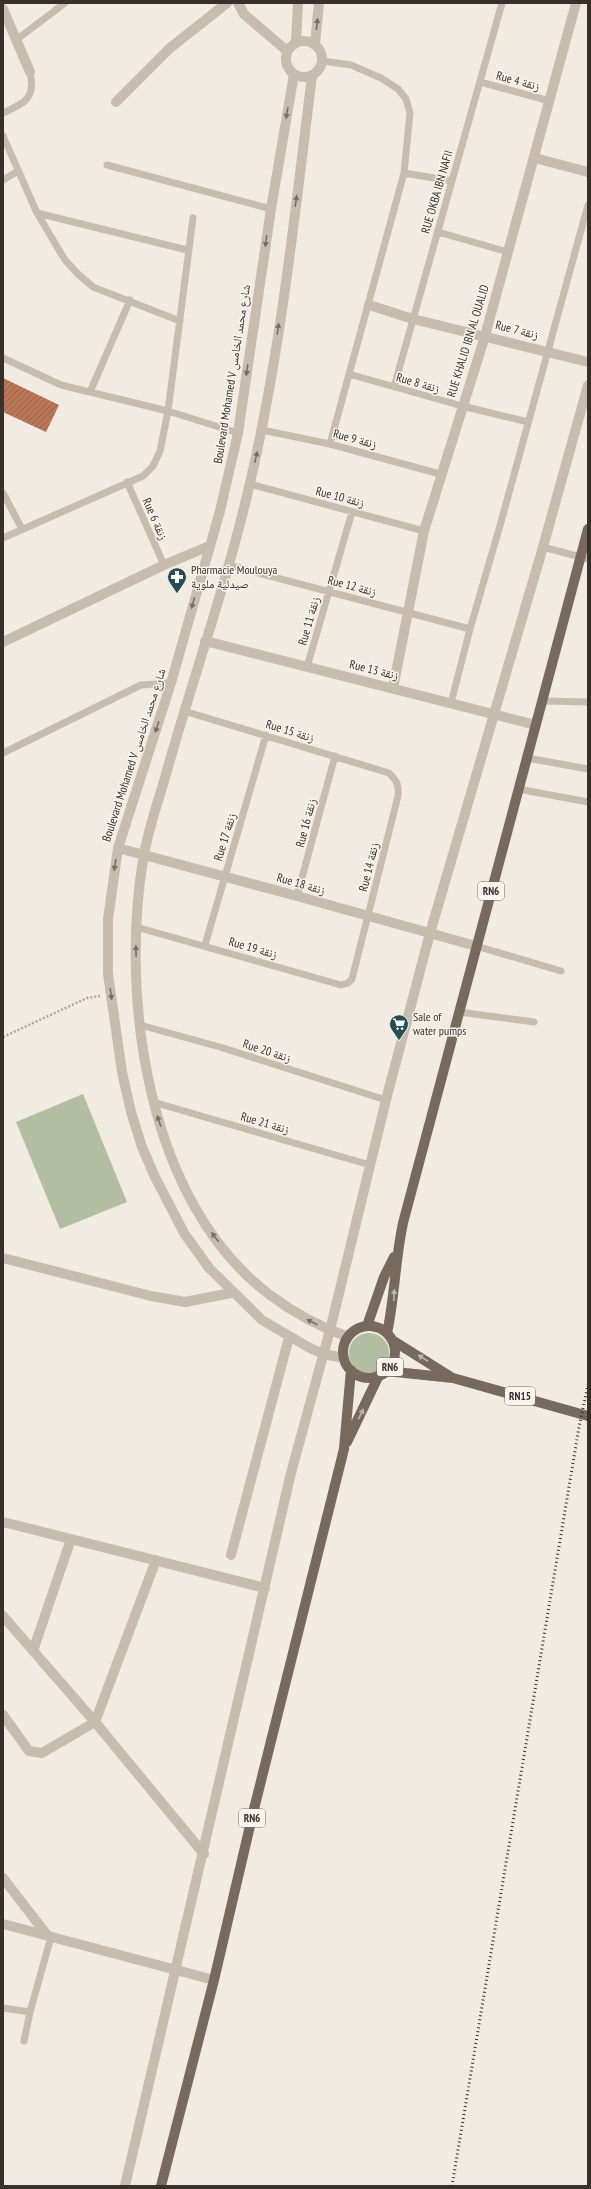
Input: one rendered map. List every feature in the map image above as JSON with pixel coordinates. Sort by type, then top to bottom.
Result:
[{"type":"main road","name":"RN6","points":[[344,1449],[383,1373],[394,1360],[395,1353],[389,1336],[394,1300],[396,1254],[518,789],[584,558],[587,533]]},
{"type":"main road","name":"RN6","points":[[367,1326],[384,1277],[396,1254]]},
{"type":"main road","points":[[351,1370],[344,1358],[345,1343],[353,1332],[367,1326],[378,1328],[389,1336]]},
{"type":"main road","name":"RN15","points":[[389,1336],[453,1378]]},
{"type":"main road","name":"RN6","points":[[161,2186],[214,1980],[253,1813],[344,1449],[351,1370],[364,1377],[383,1373]]},
{"type":"main road","name":"RN15","points":[[383,1373],[453,1378],[588,1416]]},
{"type":"street","points":[[116,102],[170,48],[227,3]]},
{"type":"street","points":[[238,3],[244,14],[287,51]]},
{"type":"street","points":[[296,42],[298,3]]},
{"type":"street","points":[[315,44],[319,3]]},
{"type":"street","name":"RUE KHALID IBN AL OUALID","points":[[393,688],[424,531],[440,474],[485,336],[535,158],[576,3]]},
{"type":"street","points":[[3,9],[30,72]]},
{"type":"street","points":[[312,76],[300,77],[294,74],[286,64],[287,51],[296,42],[309,41],[315,44],[320,49],[323,61],[321,67],[312,76],[267,410],[250,484],[228,565],[143,855],[136,927],[136,992],[153,1102],[173,1162],[189,1199],[233,1261],[268,1294],[293,1311],[330,1330],[348,1337]]},
{"type":"street","name":"Boulevard Mohamed V شارع محمد الخامس","points":[[294,74],[271,209],[238,433],[220,512],[209,546],[171,683],[118,848],[108,919],[108,974],[122,1072],[131,1112],[142,1147],[155,1177],[184,1233],[209,1268],[231,1292],[262,1320],[283,1334],[324,1354],[344,1358]]},
{"type":"street","points":[[535,158],[588,172]]},
{"type":"street","name":"Rue 7 زنقة","points":[[369,305],[413,319],[588,362]]},
{"type":"street","points":[[125,2186],[177,1971],[291,1473],[324,1354],[386,1100],[430,932],[543,547],[588,385]]},
{"type":"street","points":[[4,639],[164,565],[209,546]]},
{"type":"street","name":"Rue 13 زنقة","points":[[205,641],[536,725]]},
{"type":"street","name":"Rue 18 زنقة","points":[[118,848],[368,915],[476,946]]},
{"type":"street","points":[[3,1258],[151,1296],[185,1302],[231,1292]]},
{"type":"street","points":[[232,1555],[288,1340]]},
{"type":"street","points":[[3,1522],[265,1588]]},
{"type":"street","points":[[33,1652],[71,1539]]},
{"type":"street","points":[[3,1715],[29,1751],[42,1753],[95,1722],[156,1560]]},
{"type":"street","points":[[3,1616],[95,1722],[204,1854]]},
{"type":"street","points":[[3,1878],[49,1936]]},
{"type":"street","points":[[3,1924],[214,1980]]},
{"type":"lane","points":[[16,40],[65,3]]},
{"type":"lane","name":"RUE OKBA IBN NAFII","points":[[394,387],[502,3]]},
{"type":"lane","points":[[323,61],[367,70],[398,89],[406,99],[410,113],[404,173],[330,444]]},
{"type":"lane","points":[[3,113],[27,99],[33,87],[30,72]]},
{"type":"lane","name":"Rue 4 زنقة","points":[[480,82],[550,101]]},
{"type":"lane","points":[[3,136],[37,213],[65,260],[78,274],[93,287],[130,300],[180,321]]},
{"type":"lane","points":[[107,165],[271,209]]},
{"type":"lane","points":[[3,180],[18,171]]},
{"type":"lane","points":[[404,173],[452,181]]},
{"type":"lane","points":[[452,703],[470,628],[501,522],[588,205]]},
{"type":"lane","points":[[37,213],[187,250]]},
{"type":"lane","points":[[3,538],[143,476],[153,466],[160,451],[168,411],[180,321],[187,250],[193,218]]},
{"type":"lane","points":[[438,232],[508,252]]},
{"type":"lane","points":[[90,392],[130,300]]},
{"type":"lane","points":[[3,358],[61,385],[168,411],[238,433]]},
{"type":"lane","name":"Rue 8 زنقة","points":[[349,374],[462,406],[528,422]]},
{"type":"lane","name":"Rue 9 زنقة","points":[[262,430],[330,444],[440,474]]},
{"type":"lane","name":"Rue 6 زنقة","points":[[127,482],[164,565]]},
{"type":"lane","name":"Rue 10 زنقة","points":[[250,484],[424,531]]},
{"type":"lane","points":[[3,493],[22,529]]},
{"type":"lane","name":"Rue 11 زنقة","points":[[307,667],[352,512]]},
{"type":"lane","points":[[543,547],[584,558]]},
{"type":"lane","name":"Rue 12 زنقة","points":[[228,565],[470,628]]},
{"type":"lane","points":[[3,753],[141,685],[171,683]]},
{"type":"lane","points":[[542,701],[588,702]]},
{"type":"lane","name":"Rue 15 زنقة","points":[[184,712],[266,735],[389,773]]},
{"type":"lane","name":"Rue 17 زنقة","points":[[205,945],[266,735]]},
{"type":"lane","name":"Rue 16 زنقة","points":[[297,896],[335,756]]},
{"type":"lane","points":[[527,758],[588,769]]},
{"type":"lane","name":"Rue 14 زنقة","points":[[354,968],[398,796],[399,786],[396,780],[389,773]]},
{"type":"lane","points":[[518,789],[588,802]]},
{"type":"lane","name":"Rue 19 زنقة","points":[[136,927],[205,945],[341,985],[348,983],[352,979],[354,968]]},
{"type":"lane","points":[[476,946],[562,971]]},
{"type":"lane","points":[[460,1012],[534,1022]]},
{"type":"lane","name":"Rue 20 زنقة","points":[[140,1025],[220,1047],[386,1100]]},
{"type":"lane","name":"Rue 21 زنقة","points":[[153,1102],[370,1164]]},
{"type":"lane","points":[[24,2041],[49,1936]]},
{"type":"lane","points":[[3,2008],[30,2012]]},
{"type":"path","points":[[3,1037],[87,998],[110,994]]},
{"type":"green space","points":[[83,1094],[127,1202],[60,1229],[16,1122]]},
{"type":"green space","points":[[369,1333],[383,1339],[389,1353],[383,1367],[369,1373],[355,1367],[349,1353],[355,1339]]},
{"type":"building","points":[[3,378],[59,405],[46,432],[3,412]]},
{"type":"railway","points":[[452,2186],[579,1427],[588,1385]]},
{"type":"place","name":"Pharmacie Moulouya صيدلية ملوية","points":[[177,594]]},
{"type":"place","name":"Sale of water pumps","points":[[399,1041]]}]
